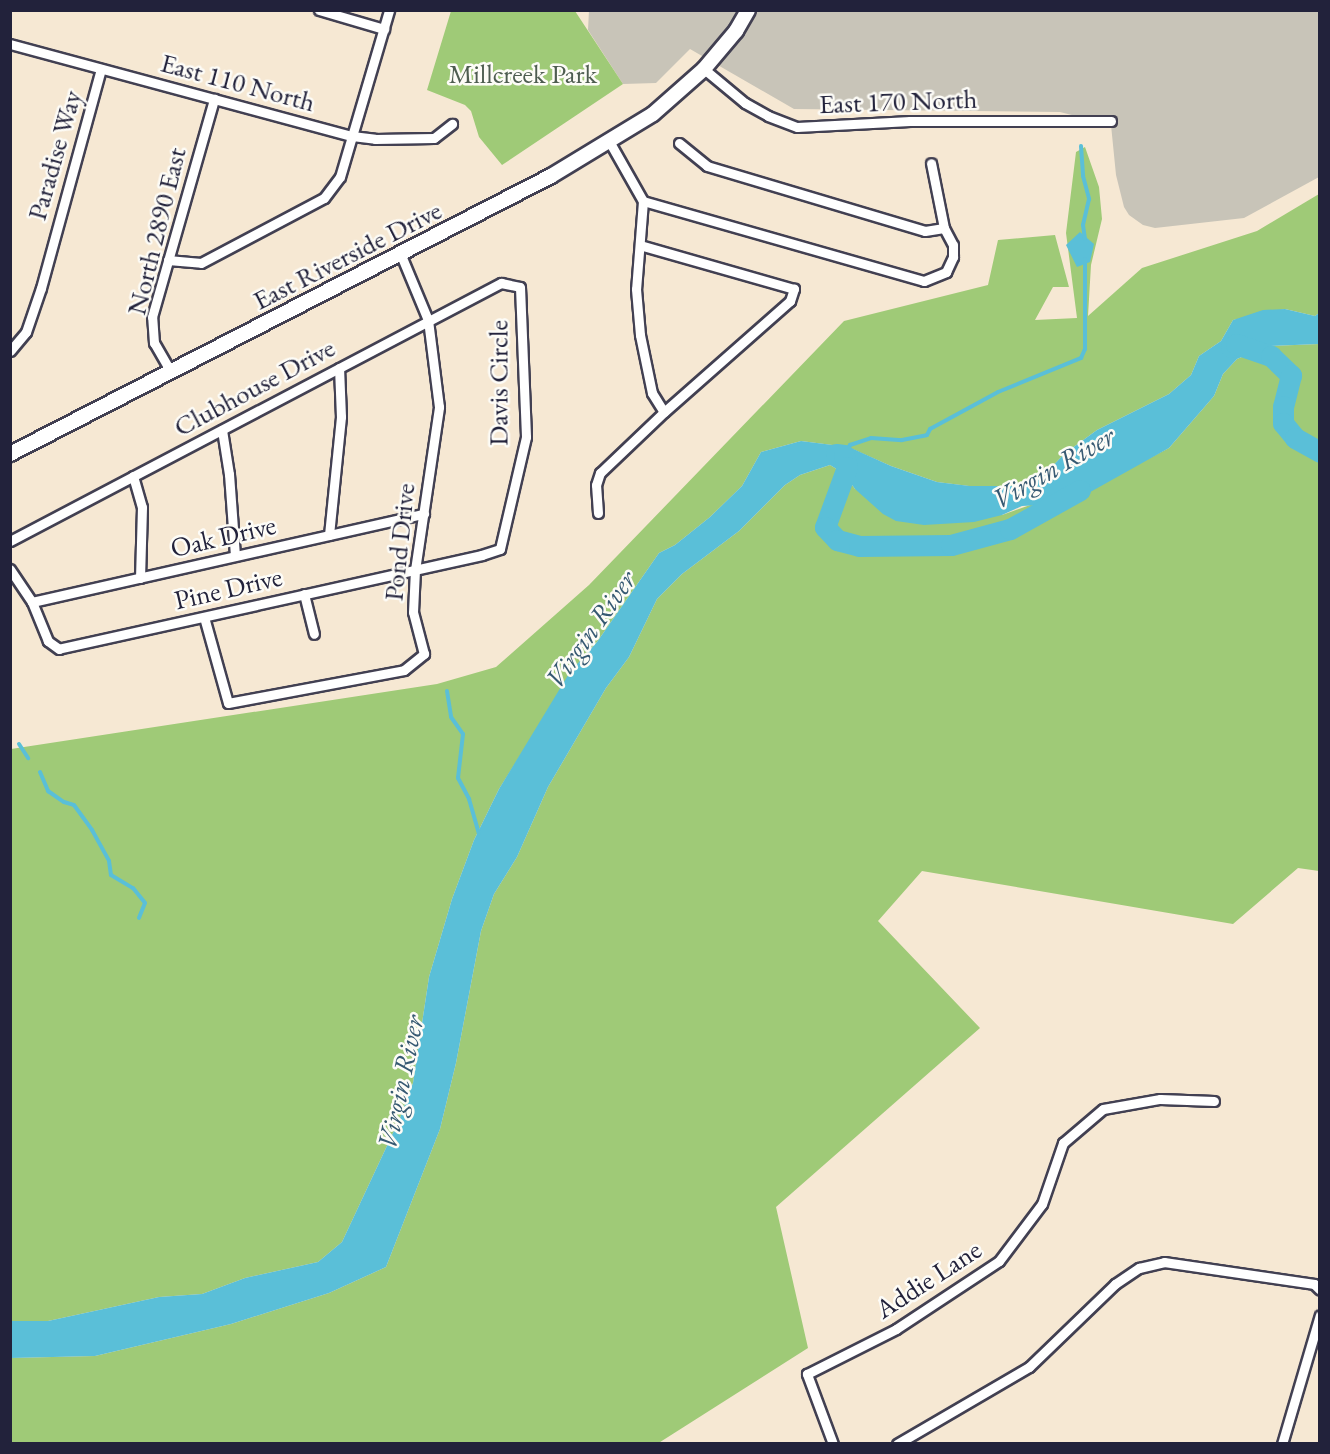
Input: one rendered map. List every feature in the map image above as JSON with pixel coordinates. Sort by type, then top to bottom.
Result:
[{"type":"main road","name":"East Riverside Drive","points":[[10,454],[551,176],[653,114],[704,69],[735,31],[748,10]]},
{"type":"street","points":[[320,10],[384,29]]},
{"type":"street","points":[[168,260],[201,262],[324,198],[340,177],[389,10]]},
{"type":"street","name":"East 110 North","points":[[10,44],[352,136],[375,139],[434,138],[452,124]]},
{"type":"street","name":"Paradise Way","points":[[10,351],[26,332],[101,69]]},
{"type":"street","name":"East 170 North","points":[[704,69],[745,103],[768,116],[797,127],[955,120],[1111,121]]},
{"type":"street","name":"North 2890 East","points":[[171,372],[154,343],[152,317],[214,99]]},
{"type":"street","points":[[609,141],[643,201],[636,289],[640,335],[652,393],[664,412]]},
{"type":"street","points":[[679,142],[707,166],[924,231],[944,228]]},
{"type":"street","points":[[643,201],[924,281],[946,272],[952,257],[953,245],[944,228],[931,163]]},
{"type":"street","points":[[598,513],[596,485],[600,473],[664,412],[790,301],[794,290],[640,245]]},
{"type":"street","name":"Pond Drive","points":[[204,617],[228,703],[404,670],[424,654],[412,612],[415,570],[439,407],[428,320],[401,255]]},
{"type":"street","name":"Clubhouse Drive","points":[[10,541],[501,283],[520,287]]},
{"type":"street","name":"Davis Circle","points":[[500,549],[526,437],[520,287]]},
{"type":"street","points":[[329,535],[341,417],[339,368]]},
{"type":"street","points":[[222,430],[229,474],[235,556]]},
{"type":"street","points":[[133,476],[142,507],[140,578]]},
{"type":"street","name":"Oak Drive","points":[[32,602],[424,514]]},
{"type":"street","name":"Pine Drive","points":[[10,569],[32,602],[48,641],[59,650],[482,555],[500,549]]},
{"type":"street","points":[[304,594],[314,634]]},
{"type":"street","name":"Addie Lane","points":[[833,1443],[807,1374],[896,1329],[999,1261],[1042,1204],[1063,1143],[1103,1109],[1160,1099],[1214,1101]]},
{"type":"street","points":[[897,1443],[1029,1367],[1115,1284],[1139,1268],[1164,1262],[1314,1284],[1320,1290]]},
{"type":"street","points":[[1282,1443],[1320,1315]]},
{"type":"shaded area","points":[[589,10],[1319,11],[1319,177],[1244,218],[1155,228],[1143,225],[1129,215],[1124,207],[1116,175],[1111,125],[1060,112],[794,109],[690,49],[656,83],[623,84],[588,30]]},
{"type":"green space","name":"Millcreek Park","points":[[451,11],[575,11],[623,84],[502,165],[479,137],[471,111],[465,105],[427,90]]},
{"type":"green space","points":[[1085,147],[1099,187],[1102,219],[1091,265],[1088,316],[1142,268],[1257,231],[1319,194],[1319,313],[1315,316],[1285,309],[1233,320],[1221,341],[1199,356],[1191,375],[1169,394],[1097,430],[1064,454],[1048,471],[1017,486],[969,486],[937,482],[891,466],[848,447],[801,441],[761,452],[742,486],[710,517],[675,545],[659,553],[597,642],[583,656],[499,789],[474,840],[452,899],[429,977],[413,1083],[400,1118],[342,1242],[318,1262],[245,1278],[202,1294],[159,1297],[48,1321],[11,1321],[11,749],[437,684],[496,667],[589,585],[844,321],[988,285],[998,240],[1055,235],[1069,287],[1053,287],[1035,320],[1077,318],[1066,233],[1076,152]]},
{"type":"green space","points":[[1319,344],[1319,871],[1298,868],[1233,924],[922,871],[878,921],[980,1028],[776,1207],[808,1348],[657,1444],[11,1443],[10,1358],[95,1356],[231,1324],[329,1293],[386,1267],[440,1129],[456,1063],[481,931],[494,894],[517,857],[548,787],[606,688],[629,657],[657,599],[682,574],[739,531],[785,485],[800,475],[830,465],[843,473],[855,489],[1002,515],[1123,472],[1169,448],[1214,396],[1223,374],[1237,359],[1268,346]]},
{"type":"water","points":[[1080,232],[1094,244],[1090,262],[1077,267],[1066,245]]},
{"type":"water","points":[[1285,309],[1315,316],[1319,313],[1319,344],[1268,346],[1237,359],[1223,374],[1214,396],[1169,448],[1076,500],[1060,504],[1022,506],[1002,515],[974,522],[924,525],[896,521],[883,514],[855,489],[843,473],[830,465],[800,475],[785,485],[739,531],[682,574],[657,599],[629,657],[606,688],[548,787],[517,857],[494,894],[481,931],[456,1063],[440,1129],[386,1267],[329,1293],[231,1324],[95,1356],[11,1358],[11,1321],[48,1321],[159,1297],[202,1294],[245,1278],[318,1262],[342,1242],[400,1118],[413,1083],[429,977],[452,899],[474,840],[499,789],[570,672],[597,642],[659,553],[675,545],[710,517],[742,486],[761,452],[801,441],[849,447],[891,466],[937,482],[970,486],[1017,486],[1048,471],[1064,454],[1097,430],[1169,394],[1191,375],[1199,356],[1221,341],[1233,320],[1263,310]]},
{"type":"waterway","points":[[1081,146],[1083,176],[1089,199],[1083,225],[1085,239]]},
{"type":"waterway","points":[[847,450],[850,445],[871,438],[902,440],[927,435],[930,429],[998,392],[1081,358],[1085,349],[1085,259]]},
{"type":"waterway","name":"Virgin River","points":[[1231,347],[1236,344],[1271,356],[1291,375],[1283,406],[1283,423],[1295,438],[1320,452]]},
{"type":"waterway","name":"Virgin River","points":[[836,454],[844,455],[847,467],[825,527],[837,540],[859,546],[951,545],[1010,529],[1080,490]]},
{"type":"waterway","points":[[447,691],[451,717],[463,734],[458,778],[469,799],[479,834]]},
{"type":"waterway","points":[[19,744],[28,758]]},
{"type":"waterway","points":[[40,772],[48,791],[64,802],[74,805],[92,830],[109,861],[111,875],[133,888],[145,903],[139,918]]}]
